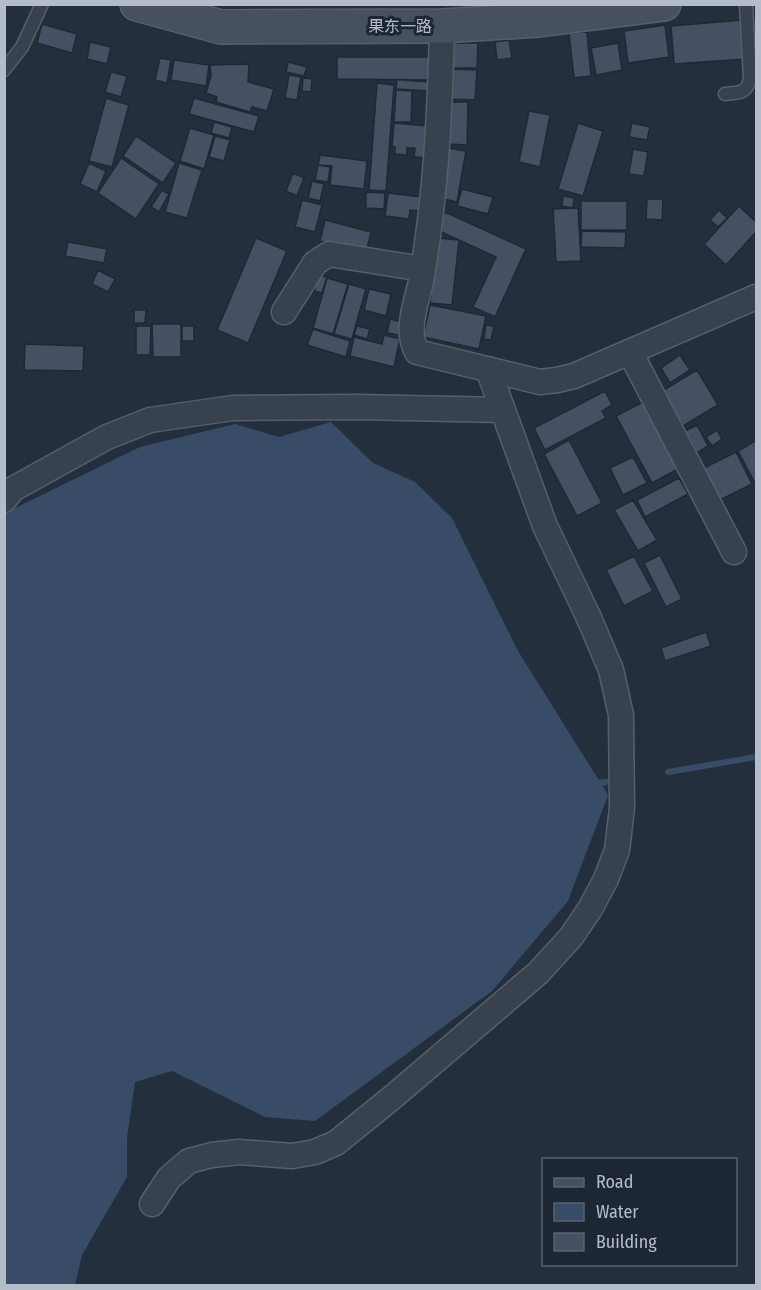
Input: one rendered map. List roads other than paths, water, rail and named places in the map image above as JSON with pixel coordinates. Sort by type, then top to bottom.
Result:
[{"type":"main road","name":"果东一路","points":[[137,4],[221,27],[442,26],[537,12],[664,4]]},
{"type":"street","points":[[442,26],[440,129],[423,269],[411,327],[412,343],[417,352],[540,382],[557,381],[753,305]]},
{"type":"street","points":[[284,312],[315,263],[328,254],[423,269]]},
{"type":"street","points":[[630,352],[734,552]]},
{"type":"street","points":[[152,1204],[169,1178],[189,1161],[212,1155],[239,1152],[292,1156],[315,1152],[336,1143],[538,973],[571,937],[590,909],[606,879],[616,850],[622,808],[621,715],[611,670],[545,526],[488,369]]},
{"type":"street","points":[[4,500],[13,489],[107,437],[150,420],[233,408],[357,407],[503,410]]},
{"type":"lane","points":[[4,70],[22,47],[42,4]]},
{"type":"lane","points":[[725,94],[745,91],[750,80],[746,4]]},
{"type":"water","points":[[331,422],[373,463],[415,482],[452,518],[518,651],[608,795],[568,901],[492,991],[315,1121],[265,1117],[172,1071],[135,1082],[127,1138],[127,1177],[82,1255],[75,1285],[5,1285],[5,513],[140,447],[235,424],[279,437]]},
{"type":"waterway","points":[[668,772],[756,757]]},
{"type":"waterway","points":[[593,784],[606,782]]}]
